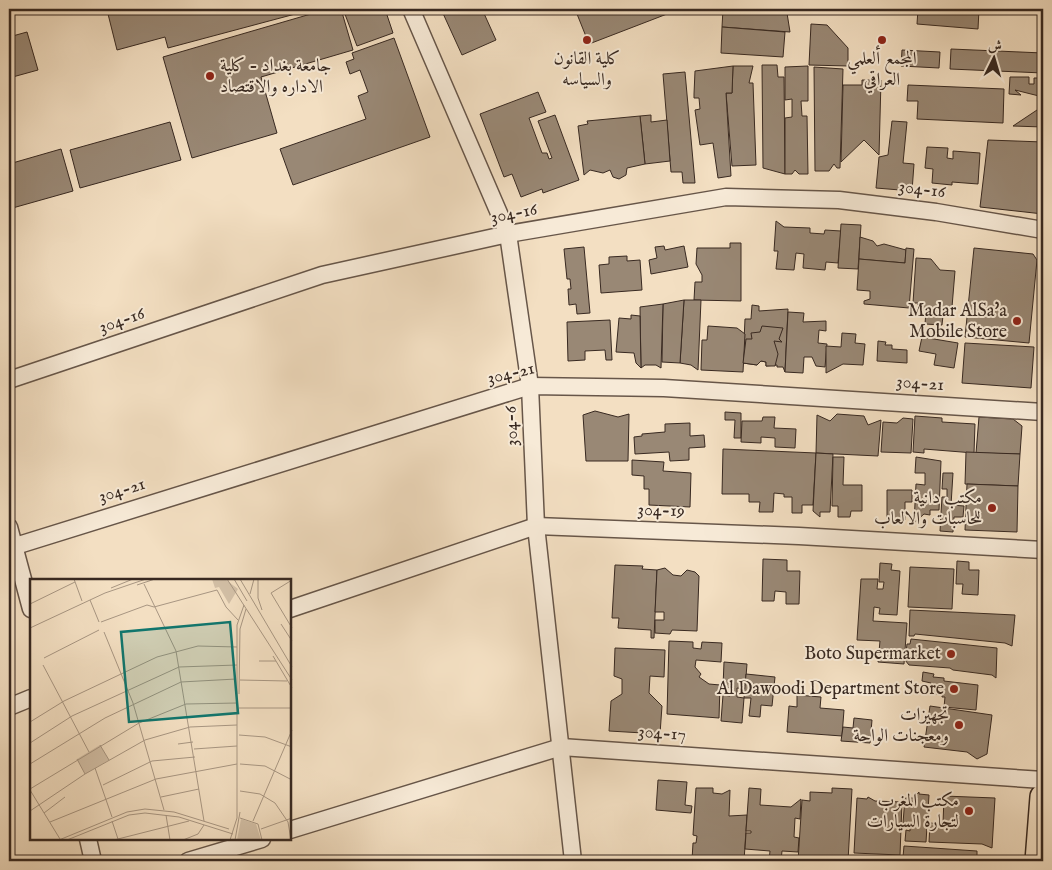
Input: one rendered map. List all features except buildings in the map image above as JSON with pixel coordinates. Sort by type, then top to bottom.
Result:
[{"type":"main road","points":[[1038,861],[1043,798]]},
{"type":"street","name":"304-6","points":[[411,9],[508,234],[530,386],[536,526],[573,861]]},
{"type":"street","name":"304-16","points":[[9,380],[322,275],[508,234],[726,197],[839,200],[936,212],[1043,230]]},
{"type":"street","name":"304-21","points":[[12,547],[530,386],[664,388],[1043,412]]},
{"type":"street","name":"304-19","points":[[291,609],[536,526],[799,536],[1043,550]]},
{"type":"street","points":[[9,527],[12,547],[30,606]]},
{"type":"street","points":[[9,707],[30,698]]},
{"type":"street","name":"304-17","points":[[291,830],[561,747],[1043,780]]},
{"type":"street","points":[[88,840],[94,861]]},
{"type":"street","points":[[188,861],[259,840]]},
{"type":"place","name":"كلية القانون والسياسه","points":[[587,40]]},
{"type":"place","name":"المجمع ألعلمي العراقي","points":[[882,40]]},
{"type":"place","name":"جامعة بغداد - كلية الاداره والاقتصاد","points":[[210,76]]},
{"type":"place","name":"Madar AlSa'a Mobile Store","points":[[1017,321]]},
{"type":"place","name":"مكتب دانية للحاسبات والالعاب","points":[[992,508]]},
{"type":"place","name":"Boto Supermarket","points":[[951,654]]},
{"type":"place","name":"Al Dawoodi Department Store","points":[[954,689]]},
{"type":"place","name":"تجهيزات ومعجنات الواحة","points":[[959,725]]},
{"type":"place","name":"مكتب المغرب لتجارة السيارات","points":[[969,811]]}]
